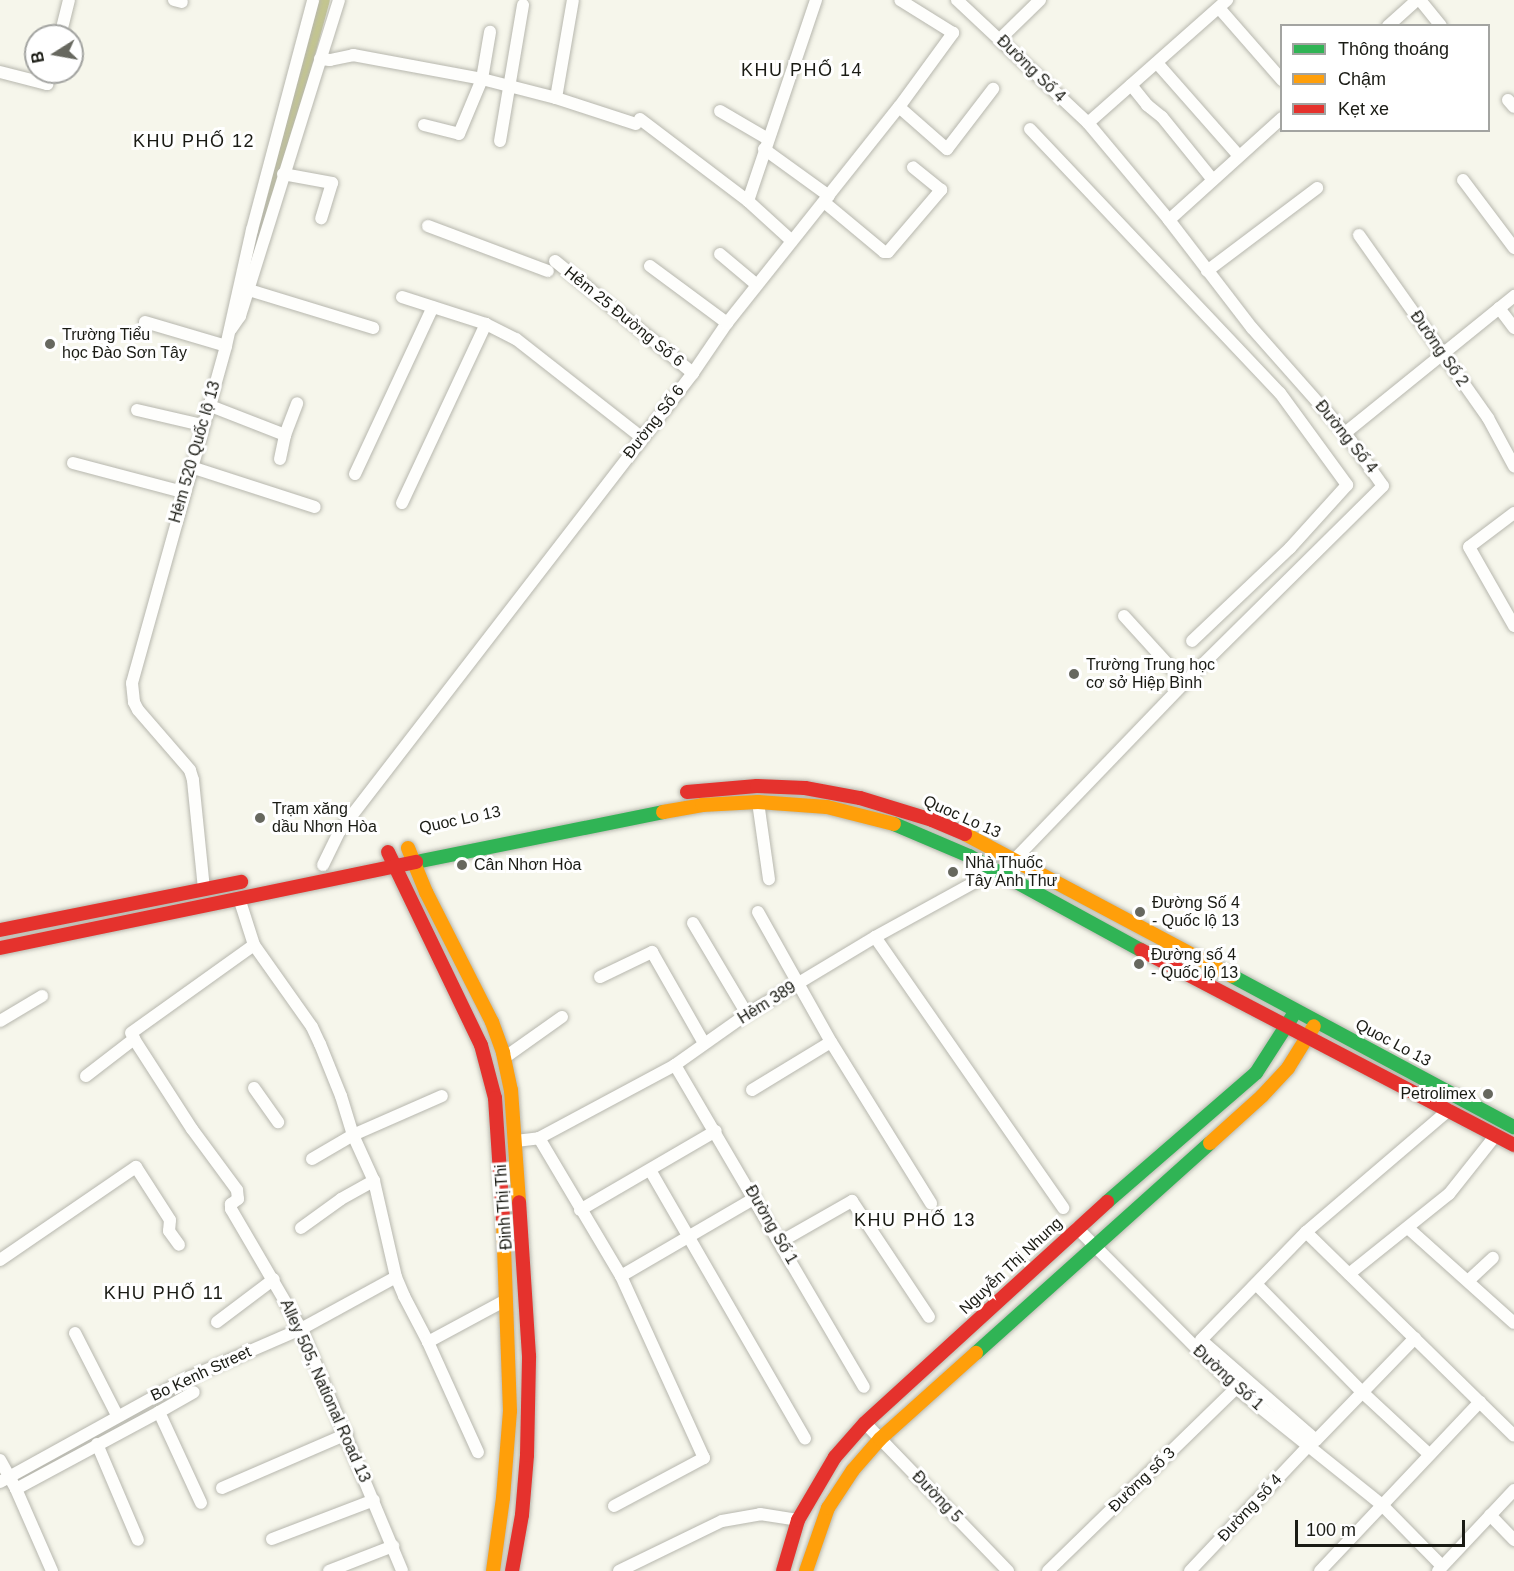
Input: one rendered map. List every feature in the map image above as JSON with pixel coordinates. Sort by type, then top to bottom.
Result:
[{"type":"main road","name":"Quoc Lo 13","points":[[668,795],[757,786],[805,788],[860,798],[932,820],[1014,860],[1514,1127]]},
{"type":"main road","name":"Quoc Lo 13","points":[[0,948],[393,866],[702,805],[758,802],[827,807],[890,822],[999,872],[1067,912],[1514,1145]]},
{"type":"main road","name":"Quoc Lo 13","points":[[393,866],[382,853],[413,847],[413,862]]},
{"type":"main road","points":[[999,872],[1014,860]]},
{"type":"main road","points":[[305,869],[345,861]]},
{"type":"main road","name":"Đinh Thị Thi","points":[[413,862],[482,1000],[504,1058],[511,1090],[529,1356],[526,1467],[522,1515],[512,1571]]},
{"type":"main road","name":"Đinh Thị Thi","points":[[393,866],[469,1016],[491,1078],[499,1141],[510,1411],[504,1498],[493,1571]]},
{"type":"main road","points":[[0,930],[254,879]]},
{"type":"main road","name":"Nguyễn Thị Nhung","points":[[783,1571],[798,1520],[835,1457],[866,1423],[1077,1228],[1256,1073],[1295,1010]]},
{"type":"main road","points":[[806,1571],[828,1508],[853,1470],[880,1438],[1262,1096],[1288,1068],[1317,1022]]},
{"type":"street","points":[[63,24],[69,0]]},
{"type":"street","name":"Hẻm 520 Quốc lộ 13","points":[[204,889],[193,780],[190,770],[138,710],[132,692],[141,645],[226,346],[252,230],[313,0]]},
{"type":"street","points":[[229,331],[240,316],[249,290],[283,174],[339,0]]},
{"type":"street","points":[[556,98],[573,0]]},
{"type":"street","points":[[748,201],[816,0]]},
{"type":"street","name":"Đường Số 6","points":[[323,865],[339,832],[641,437],[693,373],[727,322],[899,107],[953,33],[900,0]]},
{"type":"street","name":"Đường Số 4","points":[[960,0],[1088,123],[1169,220],[1252,327],[1345,433],[1383,486],[1185,683],[1014,860]]},
{"type":"street","points":[[1000,39],[1040,0]]},
{"type":"street","points":[[1390,24],[1419,0],[1439,24]]},
{"type":"street","points":[[1088,123],[1223,4],[1280,79]]},
{"type":"street","points":[[500,141],[523,5]]},
{"type":"street","points":[[424,124],[459,134],[482,79],[490,32]]},
{"type":"street","points":[[320,59],[330,60],[353,55],[482,79],[638,122],[748,201],[792,241]]},
{"type":"street","points":[[1157,63],[1239,156]]},
{"type":"street","points":[[0,72],[24,75]]},
{"type":"street","points":[[1131,85],[1147,105],[1162,117],[1213,180]]},
{"type":"street","points":[[899,107],[947,149],[993,89]]},
{"type":"street","points":[[720,111],[766,144],[884,252],[888,252],[941,190],[913,167]]},
{"type":"street","points":[[1169,220],[1280,119]]},
{"type":"street","points":[[1030,129],[1280,393],[1347,485],[1290,548],[1192,641]]},
{"type":"street","points":[[283,174],[332,183],[321,218]]},
{"type":"street","points":[[1463,180],[1514,248]]},
{"type":"street","points":[[1207,271],[1317,188]]},
{"type":"street","name":"Hẻm 25 Đường Số 6","points":[[428,226],[551,266],[693,373]]},
{"type":"street","name":"Đường Số 2","points":[[1359,235],[1488,418],[1514,466]]},
{"type":"street","points":[[720,254],[757,285]]},
{"type":"street","points":[[650,266],[727,322]]},
{"type":"street","points":[[249,290],[373,328]]},
{"type":"street","points":[[1345,433],[1514,296]]},
{"type":"street","points":[[402,297],[486,324],[516,339],[641,437]]},
{"type":"street","points":[[355,474],[433,307]]},
{"type":"street","points":[[1499,308],[1514,328]]},
{"type":"street","points":[[145,322],[226,346]]},
{"type":"street","points":[[402,502],[486,324]]},
{"type":"street","points":[[279,459],[297,403]]},
{"type":"street","points":[[208,405],[285,435]]},
{"type":"street","points":[[137,410],[202,425]]},
{"type":"street","points":[[73,463],[183,492]]},
{"type":"street","points":[[190,467],[315,507]]},
{"type":"street","points":[[1514,513],[1468,547],[1514,626]]},
{"type":"street","points":[[1290,548],[1303,566]]},
{"type":"street","points":[[1124,616],[1185,683]]},
{"type":"street","points":[[758,802],[769,879]]},
{"type":"street","name":"Hẻm 389","points":[[539,1138],[675,1065],[747,1014],[875,937],[984,877],[999,872]]},
{"type":"street","points":[[240,898],[254,945],[312,1028],[341,1096],[353,1135],[374,1181],[396,1277],[478,1452]]},
{"type":"street","points":[[758,912],[831,1041],[931,1203]]},
{"type":"street","points":[[693,923],[747,1014]]},
{"type":"street","points":[[875,937],[1064,1208]]},
{"type":"street","points":[[86,1076],[132,1036],[254,945]]},
{"type":"street","points":[[600,977],[652,952],[704,1043]]},
{"type":"street","points":[[0,1021],[42,996]]},
{"type":"street","points":[[504,1058],[562,1017]]},
{"type":"street","name":"Alley 505, National Road 13","points":[[132,1036],[192,1130],[237,1190],[238,1199],[231,1204],[231,1209],[274,1279],[301,1329],[347,1434],[402,1571]]},
{"type":"street","points":[[752,1090],[831,1041]]},
{"type":"street","name":"Đường Số 1","points":[[675,1065],[716,1131],[864,1387]]},
{"type":"street","points":[[254,1088],[279,1122]]},
{"type":"street","points":[[312,1159],[353,1135],[442,1096]]},
{"type":"street","points":[[1415,1338],[1316,1440],[1201,1340],[1306,1232],[1449,1110]]},
{"type":"street","points":[[580,1210],[716,1131]]},
{"type":"street","points":[[1349,1274],[1449,1194],[1496,1135]]},
{"type":"street","points":[[516,1141],[539,1138],[621,1276],[704,1458],[614,1506]]},
{"type":"street","points":[[0,1260],[136,1167],[170,1220],[169,1231],[179,1245]]},
{"type":"street","points":[[650,1170],[805,1439]]},
{"type":"street","points":[[301,1228],[340,1199],[374,1181]]},
{"type":"street","points":[[621,1276],[755,1198]]},
{"type":"street","points":[[780,1242],[852,1201],[928,1317]]},
{"type":"street","name":"Đường Số 1","points":[[1077,1228],[1236,1388],[1309,1445],[1359,1489],[1381,1504]]},
{"type":"street","points":[[1408,1228],[1514,1323]]},
{"type":"street","points":[[1306,1232],[1514,1436]]},
{"type":"street","points":[[1468,1281],[1493,1258]]},
{"type":"street","name":"Bo Kenh Street","points":[[4,1478],[190,1377],[301,1329],[396,1277]]},
{"type":"street","points":[[217,1322],[274,1279]]},
{"type":"street","points":[[1256,1284],[1362,1392],[1429,1454]]},
{"type":"street","points":[[428,1342],[506,1300]]},
{"type":"street","points":[[75,1334],[117,1415]]},
{"type":"street","name":"Đường số 3","points":[[1048,1571],[1236,1388]]},
{"type":"street","points":[[16,1489],[194,1392]]},
{"type":"street","points":[[1320,1571],[1479,1402]]},
{"type":"street","points":[[159,1412],[201,1503]]},
{"type":"street","name":"Đường 5","points":[[866,1423],[1008,1571]]},
{"type":"street","points":[[222,1488],[347,1434]]},
{"type":"street","points":[[97,1444],[138,1540]]},
{"type":"street","name":"Đường số 4","points":[[1190,1571],[1309,1445]]},
{"type":"street","points":[[0,1460],[4,1478],[16,1489],[52,1571]]},
{"type":"street","points":[[1381,1504],[1440,1569],[1514,1490]]},
{"type":"street","points":[[272,1539],[374,1500]]},
{"type":"street","points":[[619,1571],[722,1521],[760,1514],[798,1520]]},
{"type":"street","points":[[1490,1515],[1514,1540]]},
{"type":"street","points":[[329,1571],[393,1546]]},
{"type":"waterway","points":[[255,250],[324,0]]},
{"type":"traffic: fast","points":[[416,862],[663,812]]},
{"type":"traffic: fast","points":[[894,824],[969,856],[1141,950]]},
{"type":"traffic: fast","points":[[1232,976],[1514,1127]]},
{"type":"traffic: fast","points":[[1107,1202],[1256,1073],[1292,1017]]},
{"type":"traffic: fast","points":[[976,1353],[1210,1143]]},
{"type":"traffic: slow","points":[[663,812],[702,805],[758,802],[827,807],[894,824]]},
{"type":"traffic: slow","points":[[965,834],[1232,976]]},
{"type":"traffic: slow","points":[[408,848],[426,892],[492,1022],[503,1053],[511,1090],[519,1202]]},
{"type":"traffic: slow","points":[[1210,1143],[1262,1096],[1288,1068],[1314,1026]]},
{"type":"traffic: slow","points":[[493,1571],[503,1498],[510,1411],[503,1220]]},
{"type":"traffic: slow","points":[[806,1571],[828,1508],[853,1470],[880,1439],[976,1353]]},
{"type":"traffic: jam","points":[[687,792],[757,786],[805,788],[860,798],[932,820],[965,834]]},
{"type":"traffic: jam","points":[[388,852],[481,1045],[495,1098],[503,1220]]},
{"type":"traffic: jam","points":[[0,948],[416,862]]},
{"type":"traffic: jam","points":[[0,930],[241,882]]},
{"type":"traffic: jam","points":[[1141,950],[1514,1145]]},
{"type":"traffic: jam","points":[[512,1571],[522,1515],[527,1455],[529,1356],[519,1202]]},
{"type":"traffic: jam","points":[[783,1571],[798,1520],[835,1457],[865,1423],[1107,1202]]},
{"type":"place","name":"Trường Tiểu học Đào Sơn Tây","points":[[50,344]]},
{"type":"place","name":"Trường Trung học cơ sở Hiệp Bình","points":[[1074,674]]},
{"type":"place","name":"Trạm xăng dầu Nhơn Hòa","points":[[260,818]]},
{"type":"place","name":"Cân Nhơn Hòa","points":[[462,865]]},
{"type":"place","name":"Nhà Thuốc Tây Anh Thư","points":[[953,872]]},
{"type":"place","name":"Đường Số 4 - Quốc lộ 13","points":[[1140,912]]},
{"type":"place","name":"Đường số 4 - Quốc lộ 13","points":[[1139,964]]},
{"type":"place","name":"Petrolimex","points":[[1488,1094]]},
{"type":"district","name":"KHU PHỐ 14","points":[[802,70]]},
{"type":"district","name":"KHU PHỐ 12","points":[[194,141]]},
{"type":"district","name":"KHU PHỐ 13","points":[[915,1220]]},
{"type":"district","name":"KHU PHỐ 11","points":[[164,1293]]}]
